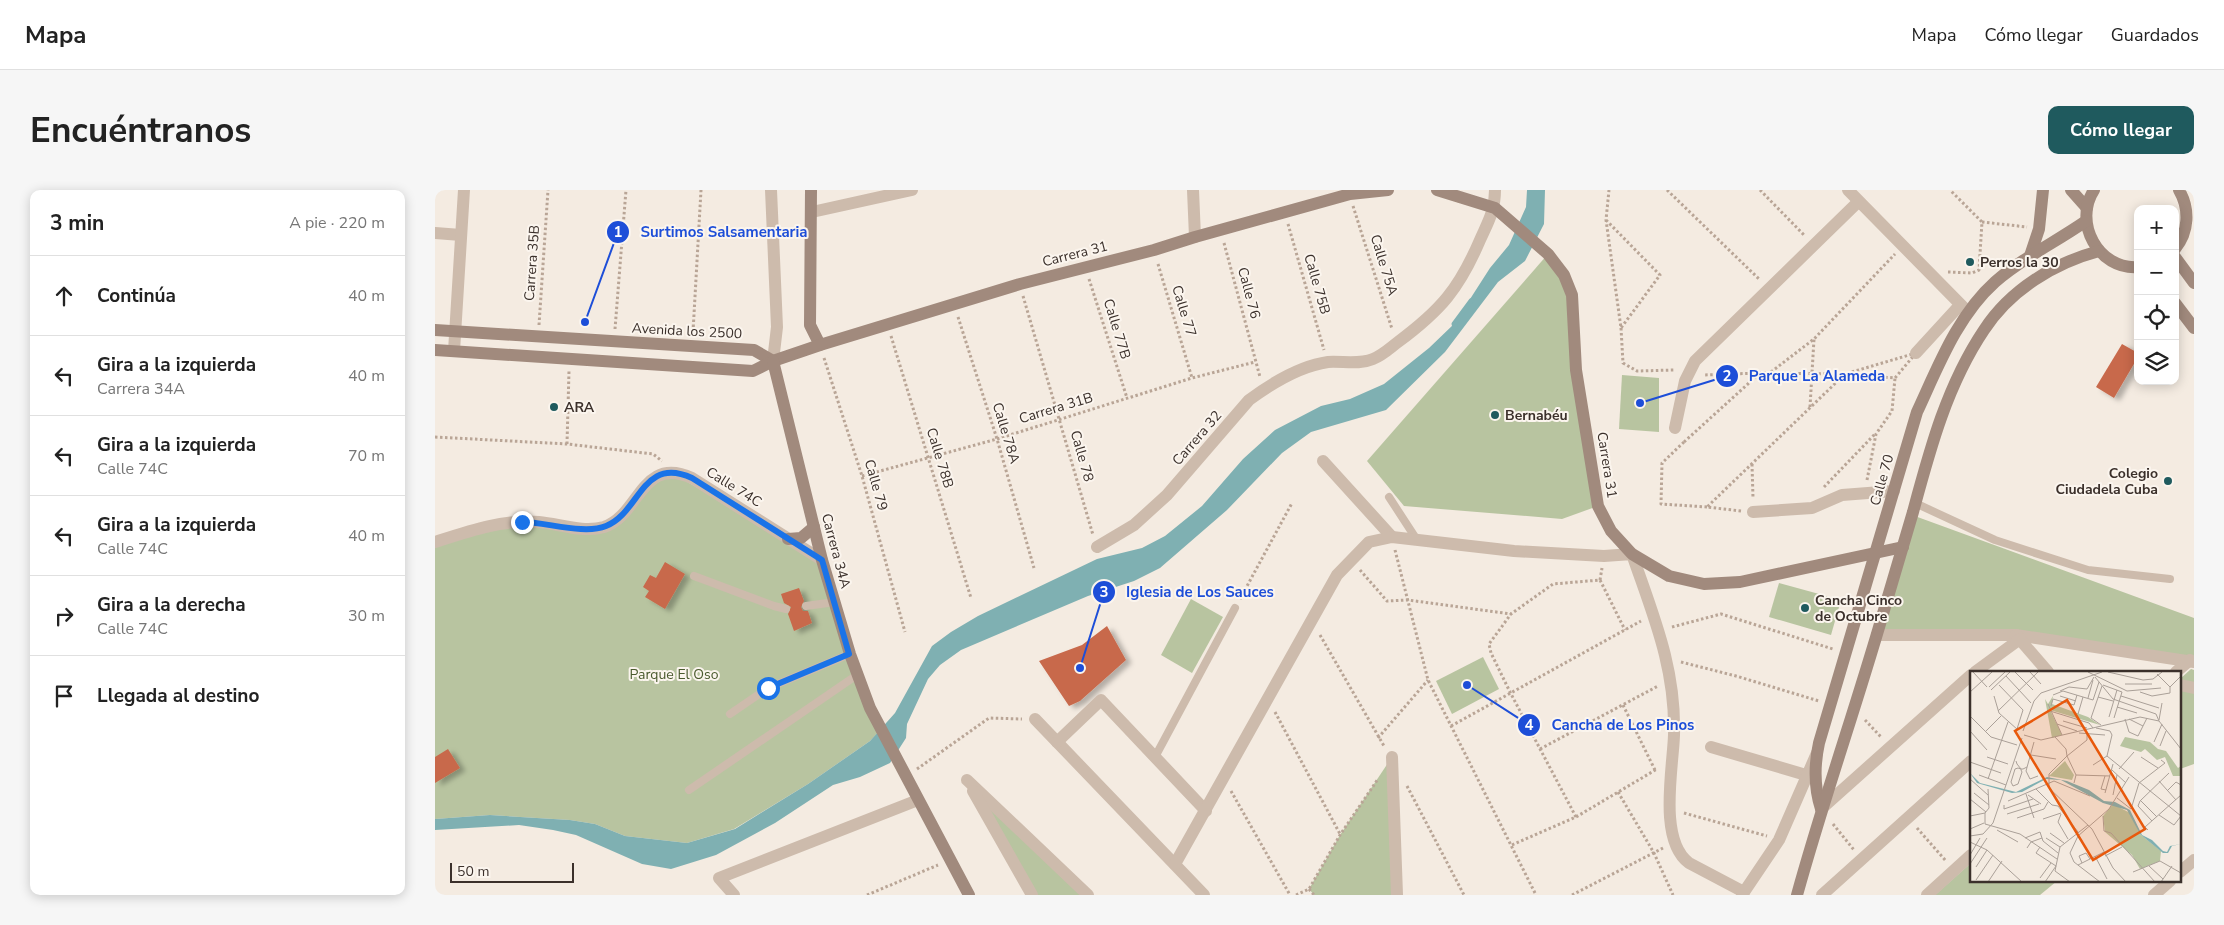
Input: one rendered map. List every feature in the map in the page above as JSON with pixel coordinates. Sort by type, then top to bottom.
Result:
[{"type":"main road","points":[[811,190],[810,325],[820,345]]},
{"type":"main road","name":"Carrera 31","points":[[773,360],[1020,284],[1154,250],[1195,236],[1349,194],[1388,190]]},
{"type":"main road","name":"Carrera 31","points":[[1437,190],[1499,211],[1548,254],[1564,274],[1572,295],[1576,370],[1598,506],[1611,531],[1632,554],[1669,576],[1692,583],[1716,585],[1740,582],[1903,547]]},
{"type":"main road","points":[[2030,256],[2039,229],[2043,190]]},
{"type":"main road","points":[[2071,190],[2087,215]]},
{"type":"main road","points":[[2094,190],[2087,215],[2090,237],[2099,251],[2109,259],[2121,265],[2134,267]]},
{"type":"main road","points":[[2179,190],[2184,198],[2190,227],[2179,243]]},
{"type":"main road","name":"Calle 70","points":[[1821,809],[1816,792],[1817,753],[1917,412],[1964,309],[1995,282],[2087,215]]},
{"type":"main road","name":"Calle 70","points":[[1797,895],[1821,809],[1877,635],[1921,482],[1952,387],[1984,329],[2011,299],[2042,274],[2081,256],[2099,251]]},
{"type":"main road","points":[[2179,262],[2194,283]]},
{"type":"main road","points":[[2179,308],[2194,328]]},
{"type":"main road","name":"Avenida los 2500","points":[[435,330],[538,338],[755,350],[773,360]]},
{"type":"main road","points":[[435,350],[753,371],[773,360]]},
{"type":"main road","name":"Carrera 34A","points":[[773,360],[822,560],[849,654],[870,708],[969,895]]},
{"type":"main road","points":[[1899,476],[1921,482]]},
{"type":"main road","points":[[788,538],[801,538],[814,527]]},
{"type":"street","points":[[454,351],[464,190]]},
{"type":"street","name":"Carrera 34A","points":[[771,190],[777,327],[773,360]]},
{"type":"street","points":[[812,212],[912,190]]},
{"type":"street","points":[[1193,190],[1195,236]]},
{"type":"street","points":[[1327,362],[1372,360],[1396,344],[1432,315],[1465,274],[1499,211],[1495,190]]},
{"type":"street","points":[[1848,190],[1964,309],[1916,353]]},
{"type":"street","points":[[1675,428],[1689,373],[1703,352],[1858,202]]},
{"type":"street","points":[[435,233],[461,235]]},
{"type":"street","name":"Carrera 32","points":[[1097,547],[1134,525],[1167,495],[1249,400],[1278,380],[1327,362]]},
{"type":"street","points":[[1323,461],[1392,537]]},
{"type":"street","points":[[435,542],[470,530],[504,523],[539,522],[592,529],[606,526],[623,514],[649,482],[659,475],[679,473]]},
{"type":"street","name":"Calle 74C","points":[[679,473],[692,478],[822,560]]},
{"type":"street","points":[[1753,512],[1812,508],[1842,495],[1895,491]]},
{"type":"street","points":[[1175,864],[1337,575],[1369,542],[1392,537],[1515,551],[1604,556],[1632,554],[1659,630],[1668,659],[1671,679],[1675,720],[1671,760],[1670,802],[1675,842],[1681,856],[1689,863],[1743,894],[1779,840],[1817,753]]},
{"type":"street","points":[[1877,635],[2018,637],[2192,661]]},
{"type":"street","points":[[2018,637],[2047,671]]},
{"type":"street","points":[[1978,671],[2018,637]]},
{"type":"street","points":[[2177,671],[2192,661]]},
{"type":"street","points":[[1821,809],[1970,678]]},
{"type":"street","points":[[2181,685],[2194,688]]},
{"type":"street","points":[[1057,742],[1101,700],[1206,810]]},
{"type":"street","points":[[1035,719],[1204,895]]},
{"type":"street","points":[[1711,746],[1806,775]]},
{"type":"street","points":[[1393,757],[1397,895]]},
{"type":"street","points":[[1822,895],[1970,762]]},
{"type":"street","points":[[1032,895],[967,780],[1088,895]]},
{"type":"street","points":[[734,895],[719,878],[918,800]]},
{"type":"street","points":[[1927,895],[1970,856]]},
{"type":"street","points":[[2181,871],[2194,860]]},
{"type":"street","points":[[2154,895],[2169,882]]},
{"type":"lane","points":[[1389,497],[1417,540]]},
{"type":"lane","points":[[1915,503],[1995,540],[2088,570],[2170,579]]},
{"type":"lane","points":[[694,576],[774,606],[787,609]]},
{"type":"lane","points":[[806,606],[835,602]]},
{"type":"lane","points":[[1155,757],[1235,608]]},
{"type":"lane","points":[[730,714],[768,688],[849,654]]},
{"type":"lane","points":[[689,790],[857,675]]},
{"type":"path","name":"Carrera 35B","points":[[538,338],[548,190]]},
{"type":"path","points":[[614,342],[626,190]]},
{"type":"path","points":[[692,346],[701,190]]},
{"type":"path","points":[[1609,190],[1606,220],[1621,328],[1623,363],[1637,371],[1810,373],[1895,378]]},
{"type":"path","points":[[1667,190],[1768,288]]},
{"type":"path","points":[[1760,190],[1814,245]]},
{"type":"path","points":[[1950,190],[1983,222],[2039,229]]},
{"type":"path","name":"Calle 75A","points":[[1349,194],[1396,344]]},
{"type":"path","name":"Calle 75B","points":[[1284,212],[1327,362]]},
{"type":"path","points":[[1606,220],[1660,276],[1621,328]]},
{"type":"path","points":[[1927,271],[1972,273],[1979,270],[1983,222]]},
{"type":"path","name":"Calle 76","points":[[1221,230],[1255,362]]},
{"type":"path","points":[[1771,373],[1814,339],[1902,246]]},
{"type":"path","name":"Calle 77","points":[[1154,250],[1193,378]]},
{"type":"path","name":"Calle 77B","points":[[1085,267],[1127,398]]},
{"type":"path","name":"Calle 78","points":[[1020,284],[1097,547]]},
{"type":"path","name":"Calle 78A","points":[[953,304],[997,439],[1034,568]]},
{"type":"path","name":"Calle 78B","points":[[887,324],[971,598]]},
{"type":"path","points":[[1810,408],[1810,373],[1814,339]]},
{"type":"path","name":"Calle 79","points":[[820,345],[862,476],[905,632]]},
{"type":"path","points":[[1707,507],[1845,374],[1916,353]]},
{"type":"path","points":[[1823,488],[1876,434],[1892,411],[1895,378],[1916,353]]},
{"type":"path","points":[[567,444],[570,360]]},
{"type":"path","name":"Carrera 31B","points":[[862,476],[997,439],[1193,378],[1255,362]]},
{"type":"path","points":[[1752,464],[1753,512],[1661,504],[1662,463],[1760,373]]},
{"type":"path","points":[[1675,428],[1684,442]]},
{"type":"path","points":[[1865,493],[1876,434]]},
{"type":"path","points":[[435,437],[567,444],[653,454],[679,473]]},
{"type":"path","points":[[1235,608],[1292,503]]},
{"type":"path","points":[[1392,537],[1428,680],[1536,895]]},
{"type":"path","points":[[1352,560],[1387,602],[1408,600],[1511,614]]},
{"type":"path","points":[[1576,817],[1510,692],[1491,653],[1489,644],[1511,614],[1553,584],[1600,580],[1625,630]]},
{"type":"path","points":[[1659,630],[1721,614],[1847,654]]},
{"type":"path","points":[[1451,726],[1653,615]]},
{"type":"path","points":[[1312,622],[1377,738],[1428,680]]},
{"type":"path","points":[[1668,659],[1736,676],[1831,705]]},
{"type":"path","points":[[1540,749],[1671,679]]},
{"type":"path","points":[[1268,698],[1340,835]]},
{"type":"path","points":[[1623,705],[1655,770]]},
{"type":"path","points":[[1853,708],[1891,746]]},
{"type":"path","points":[[905,776],[989,718],[1035,719]]},
{"type":"path","points":[[1296,895],[1309,889],[1340,835],[1393,757]]},
{"type":"path","points":[[1512,845],[1576,817],[1671,760]]},
{"type":"path","points":[[1224,778],[1290,895]]},
{"type":"path","points":[[1406,783],[1464,895]]},
{"type":"path","points":[[1618,792],[1654,853],[1673,895]]},
{"type":"path","points":[[1821,809],[1862,860]]},
{"type":"path","points":[[1691,813],[1779,840]]},
{"type":"path","points":[[1909,818],[1954,870]]},
{"type":"path","points":[[1572,895],[1675,842]]},
{"type":"path","points":[[867,895],[951,860]]},
{"type":"path","points":[[1309,889],[1314,895]]},
{"type":"green space","name":"Bernabéu","points":[[1548,254],[1564,275],[1598,506],[1562,519],[1404,506],[1367,461]]},
{"type":"green space","points":[[1622,375],[1659,378],[1659,432],[1619,429]]},
{"type":"green space","name":"Parque El Oso","points":[[672,473],[822,560],[881,729],[870,741],[808,784],[734,829],[687,843],[625,836],[595,824],[570,820],[490,815],[435,819],[435,542],[487,526],[599,528],[633,499]]},
{"type":"green space","points":[[1912,515],[2194,618],[2194,662],[2016,635],[1877,635]]},
{"type":"green space","name":"Cancha Cinco de Octubre","points":[[1779,583],[1841,600],[1831,635],[1769,617]]},
{"type":"green space","points":[[1191,599],[1223,617],[1192,673],[1161,655]]},
{"type":"green space","points":[[1483,657],[1499,689],[1452,714],[1436,681]]},
{"type":"green space","points":[[2191,669],[2194,670],[2194,764],[2181,769],[2181,678]]},
{"type":"green space","points":[[1392,757],[1397,895],[1314,895],[1309,889],[1340,835]]},
{"type":"green space","points":[[967,780],[1088,895],[1032,895]]},
{"type":"green space","points":[[1970,864],[1970,882],[2056,882],[2040,895],[1935,895]]},
{"type":"water","points":[[1527,190],[1545,190],[1544,224],[1525,261],[1498,282],[1445,352],[1386,410],[1311,432],[1282,453],[1227,510],[1160,568],[1134,581],[1088,596],[961,650],[940,665],[928,679],[907,724],[906,738],[890,763],[860,777],[833,785],[775,823],[716,855],[671,869],[642,864],[576,835],[553,830],[519,825],[435,830],[435,819],[490,815],[570,820],[595,824],[625,836],[687,843],[735,829],[808,784],[870,741],[895,713],[932,646],[951,632],[978,616],[1097,559],[1142,548],[1165,536],[1202,506],[1243,459],[1275,430],[1321,406],[1350,399],[1384,384],[1429,348],[1454,324],[1490,268],[1509,245],[1526,207]]},
{"type":"building","points":[[2122,344],[2134,351],[2134,364],[2114,398],[2096,387]]},
{"type":"building","points":[[665,562],[685,574],[665,609],[645,597],[649,591],[643,587],[650,575],[656,578]]},
{"type":"building","points":[[799,588],[804,601],[801,607],[803,611],[808,611],[812,623],[794,631],[788,614],[791,607],[784,603],[781,594]]},
{"type":"building","points":[[1107,626],[1126,660],[1080,701],[1069,706],[1039,661],[1082,645]]},
{"type":"building","points":[[448,749],[460,768],[435,783],[435,757]]},
{"type":"waterway","points":[[1455,327],[1454,324],[1471,301]]},
{"type":"place","name":"Perros la 30","points":[[1970,262]]},
{"type":"place","name":"Surtimos Salsamentaria","points":[[585,322]]},
{"type":"place","name":"Parque La Alameda","points":[[1640,403]]},
{"type":"place","name":"ARA","points":[[554,407]]},
{"type":"place","name":"Bernabéu","points":[[1495,415]]},
{"type":"place","name":"Colegio Ciudadela Cuba","points":[[2168,481]]},
{"type":"place","name":"Cancha Cinco de Octubre","points":[[1805,608]]},
{"type":"place","name":"Iglesia de Los Sauces","points":[[1080,668]]},
{"type":"place","name":"Cancha de Los Pinos","points":[[1467,685]]},
{"type":"route","points":[[522,522],[539,522],[585,529],[606,526],[623,514],[640,490],[649,482],[665,473],[679,473],[692,478],[822,560],[849,654],[768,688]]}]
